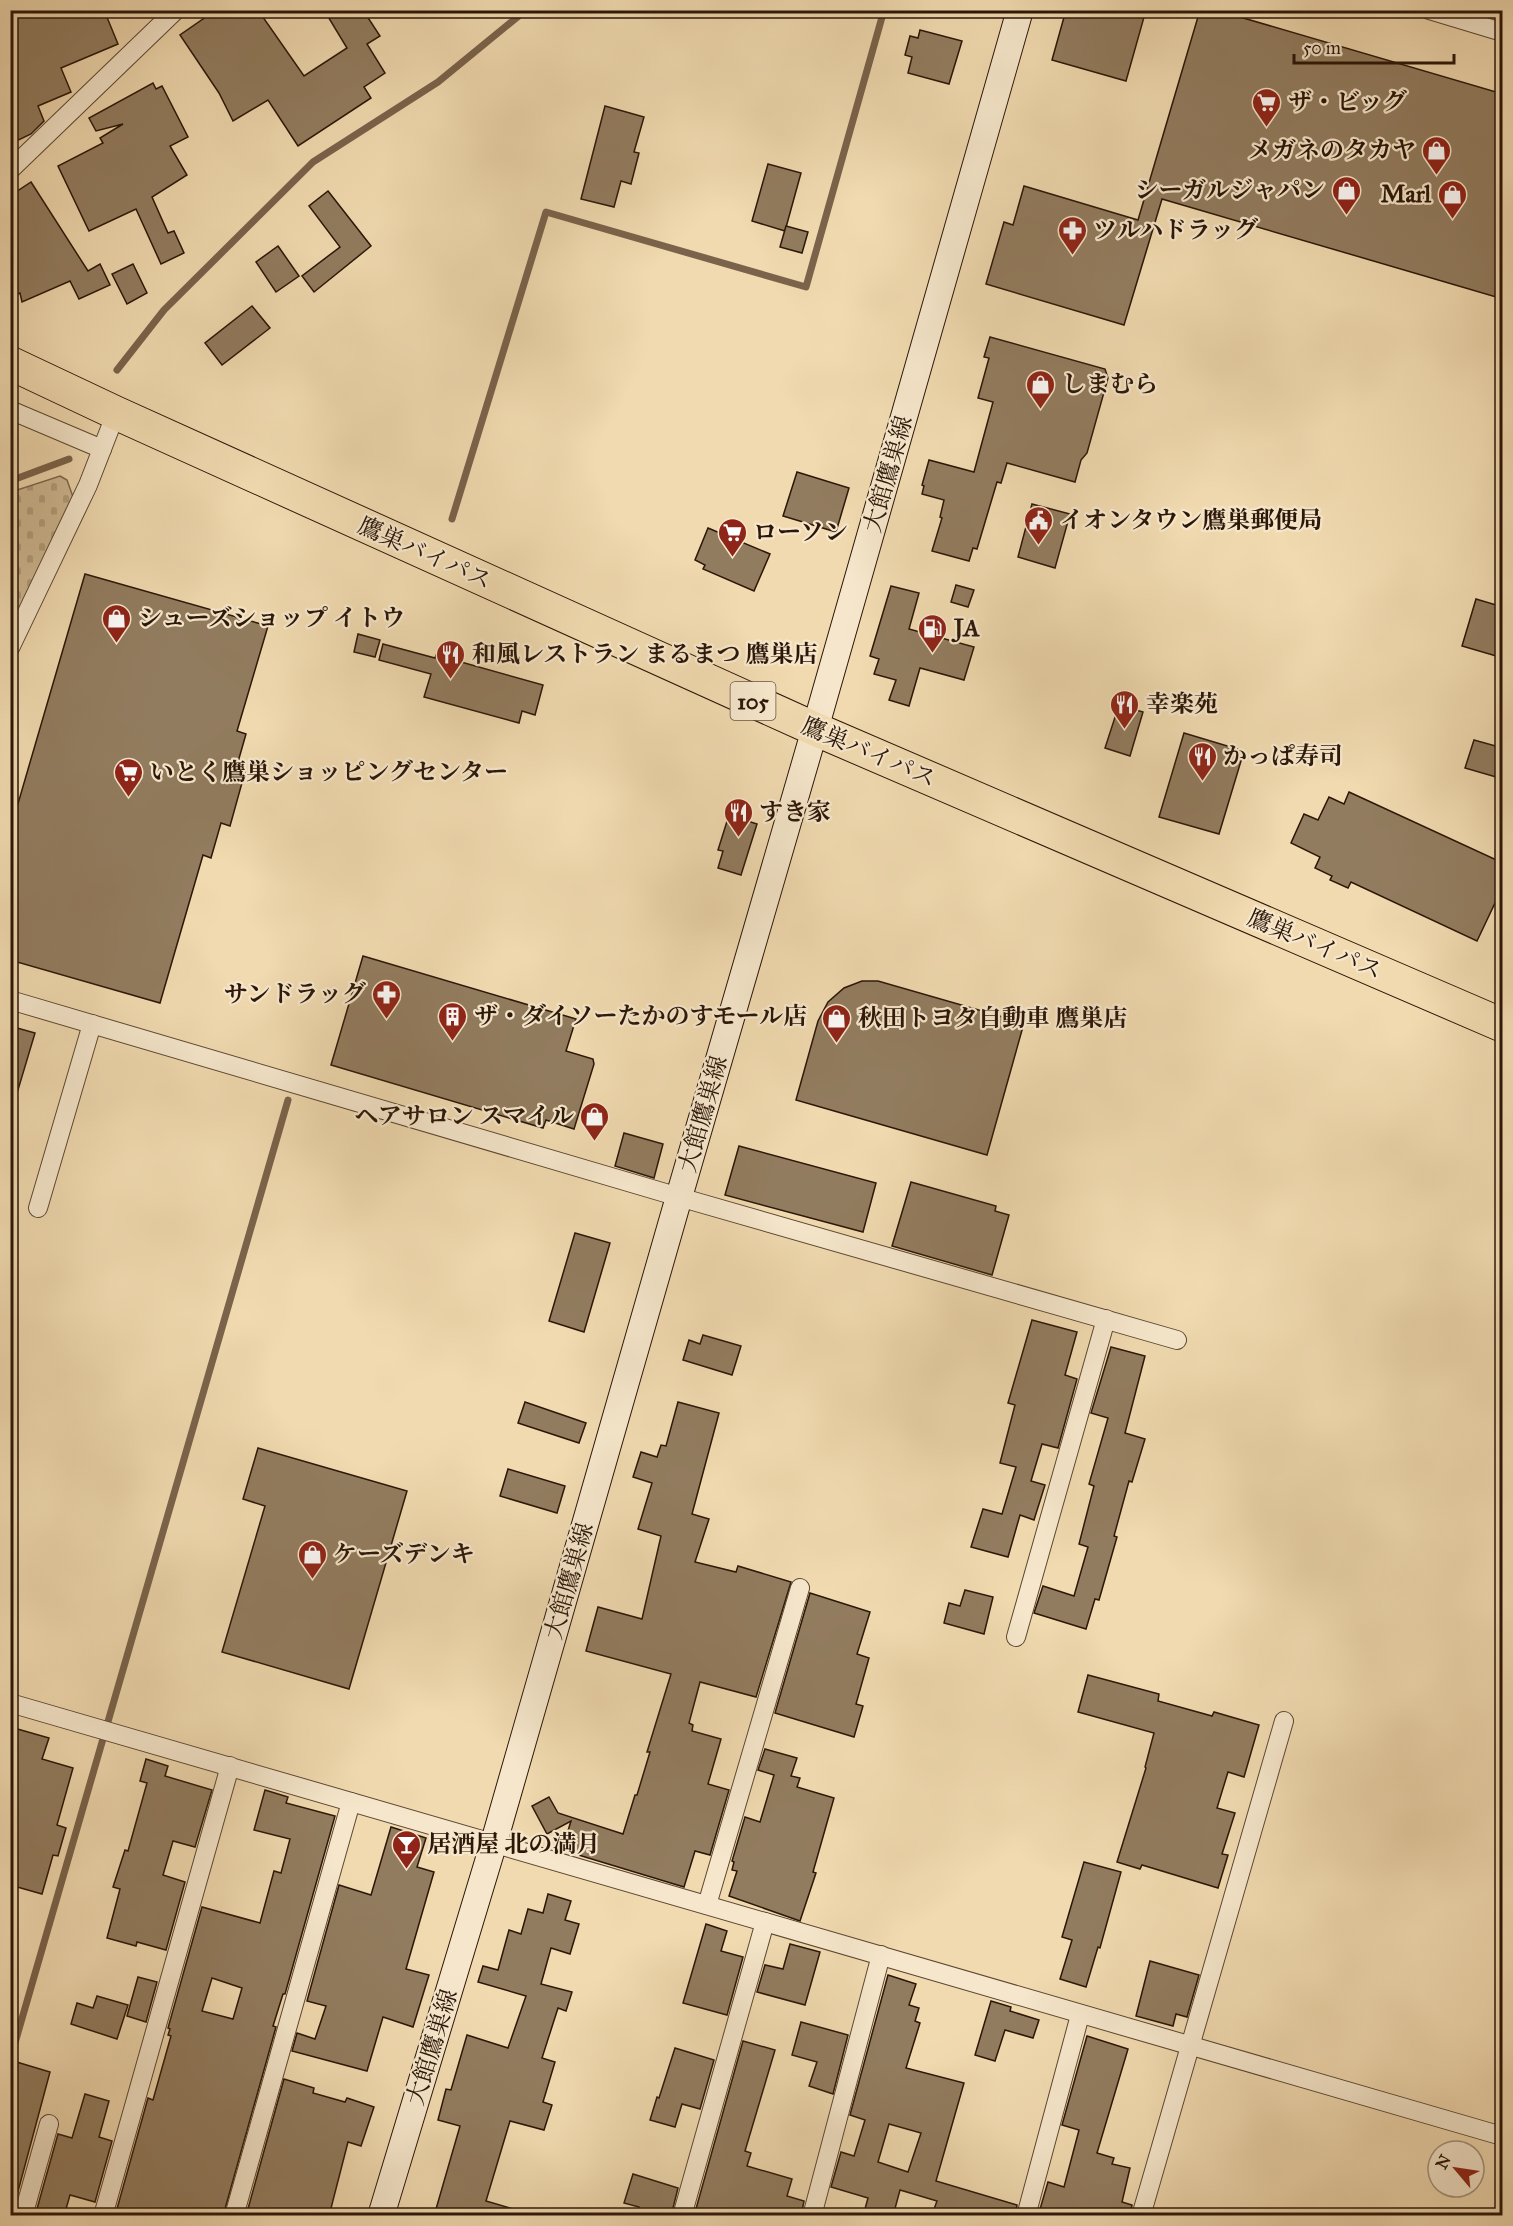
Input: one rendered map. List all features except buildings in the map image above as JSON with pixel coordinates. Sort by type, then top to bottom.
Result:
[{"type":"highway","name":"鷹巣バイパス","points":[[10,363],[815,729],[1503,1024]]},
{"type":"main road","name":"大館鷹巣線","points":[[381,2216],[494,1842],[1020,10]]},
{"type":"street","points":[[1429,10],[1503,32]]},
{"type":"street","points":[[10,170],[171,12]]},
{"type":"street","points":[[10,410],[102,449]]},
{"type":"street","points":[[10,648],[88,485],[116,413]]},
{"type":"street","points":[[10,1000],[679,1197],[1177,1340]]},
{"type":"street","points":[[38,1208],[92,1024]]},
{"type":"street","points":[[1016,1637],[1106,1320]]},
{"type":"street","points":[[707,1905],[800,1588]]},
{"type":"street","points":[[10,1704],[494,1842],[1080,2015],[1503,2136]]},
{"type":"street","points":[[1141,2216],[1284,1721]]},
{"type":"street","points":[[102,2216],[230,1766]]},
{"type":"street","points":[[234,2216],[351,1802]]},
{"type":"street","points":[[682,2216],[765,1922]]},
{"type":"street","points":[[812,2216],[881,1955]]},
{"type":"street","points":[[1026,2216],[1080,2015]]},
{"type":"street","points":[[23,2216],[49,2124]]},
{"type":"green space","points":[[60,476],[67,480],[73,497],[11,626],[11,492]]},
{"type":"waterway","points":[[117,370],[164,310],[313,162],[438,82],[526,10]]},
{"type":"waterway","points":[[452,519],[546,212],[806,287],[884,10]]},
{"type":"waterway","points":[[10,481],[69,459]]},
{"type":"waterway","points":[[10,2060],[288,1100]]},
{"type":"place","name":"ザ・ビッグ","points":[[1267,128]]},
{"type":"place","name":"メガネのタカヤ","points":[[1437,176]]},
{"type":"place","name":"シーガルジャパン","points":[[1346,216]]},
{"type":"place","name":"Marl","points":[[1452,220]]},
{"type":"place","name":"ツルハドラッグ","points":[[1072,256]]},
{"type":"place","name":"しまむら","points":[[1041,410]]},
{"type":"place","name":"イオンタウン鷹巣郵便局","points":[[1039,546]]},
{"type":"place","name":"ローソン","points":[[732,558]]},
{"type":"place","name":"シューズショップ イトウ","points":[[117,644]]},
{"type":"place","name":"JA","points":[[933,654]]},
{"type":"place","name":"和風レストラン まるまつ 鷹巣店","points":[[451,680]]},
{"type":"place","name":"幸楽苑","points":[[1125,730]]},
{"type":"place","name":"かっぱ寿司","points":[[1202,782]]},
{"type":"place","name":"いとく鷹巣ショッピングセンター","points":[[129,798]]},
{"type":"place","name":"すき家","points":[[738,838]]},
{"type":"place","name":"サンドラッグ","points":[[387,1020]]},
{"type":"place","name":"ザ・ダイソーたかのすモール店","points":[[453,1042]]},
{"type":"place","name":"秋田トヨタ自動車 鷹巣店","points":[[837,1044]]},
{"type":"place","name":"ヘアサロン スマイル","points":[[595,1142]]},
{"type":"place","name":"ケーズデンキ","points":[[312,1580]]},
{"type":"place","name":"居酒屋 北の満月","points":[[406,1870]]}]
